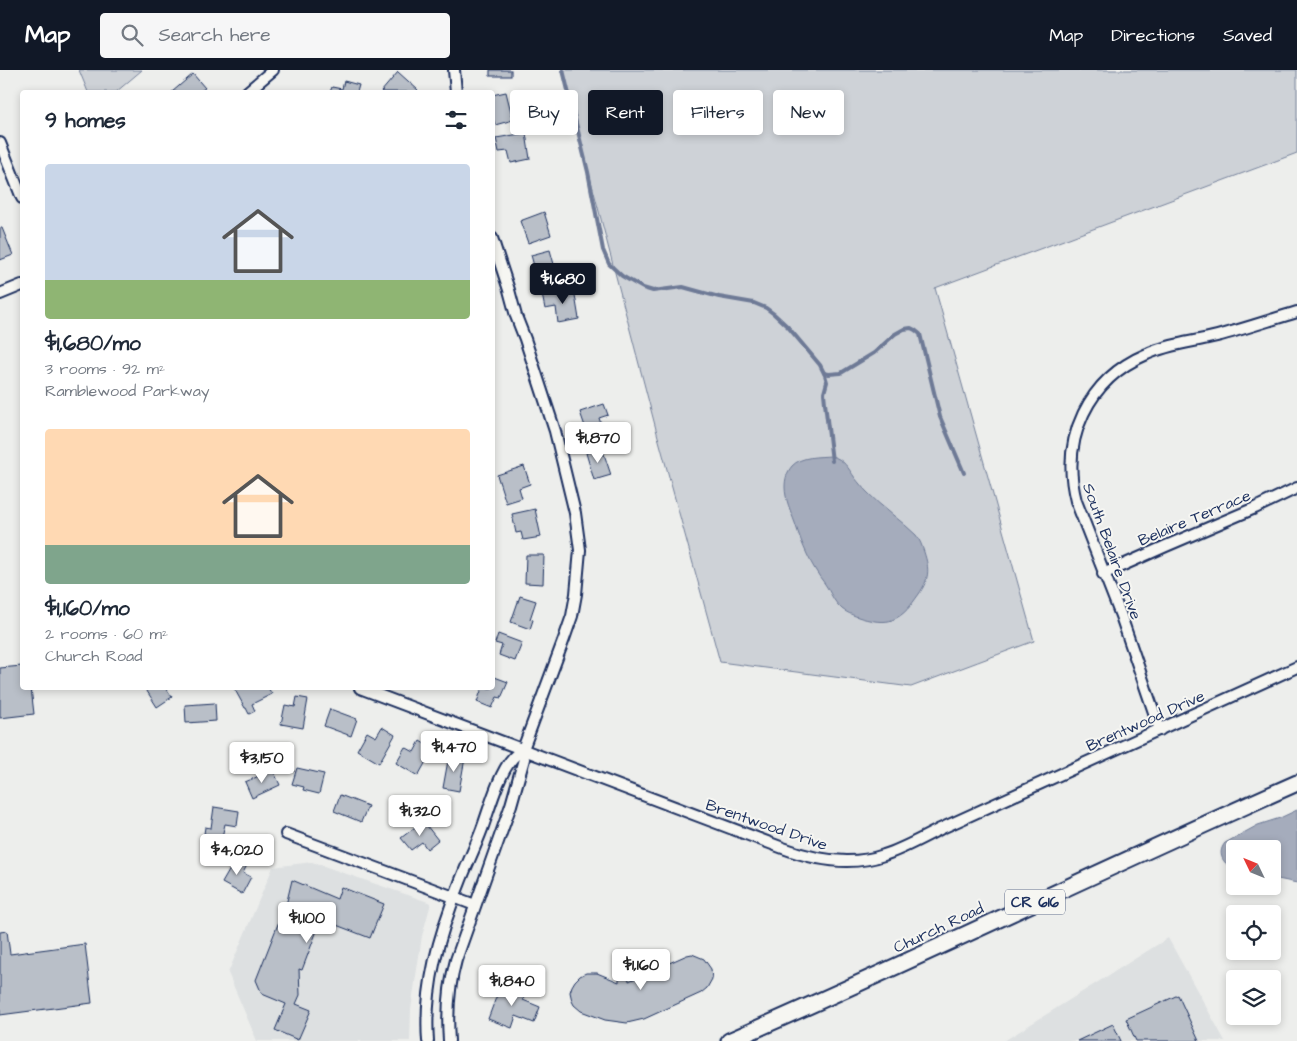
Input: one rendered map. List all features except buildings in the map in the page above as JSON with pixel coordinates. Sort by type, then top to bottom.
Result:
[{"type":"main road","name":"Church Road","points":[[729,1041],[806,1008],[1169,840],[1297,783]]},
{"type":"street","points":[[249,90],[273,70]]},
{"type":"street","points":[[454,70],[456,90]]},
{"type":"street","points":[[0,143],[20,193]]},
{"type":"street","points":[[449,1041],[448,1004],[450,979],[516,789],[524,759],[523,749],[572,616],[580,550],[575,513],[555,431],[495,247]]},
{"type":"street","points":[[0,294],[20,286]]},
{"type":"street","name":"South Belaire Drive","points":[[1160,730],[1120,616],[1076,501],[1071,469],[1074,438],[1079,422],[1095,394],[1106,382],[1146,354],[1297,312]]},
{"type":"street","name":"Belaire Terrace","points":[[1103,574],[1297,488]]},
{"type":"street","name":"Brentwood Drive","points":[[369,690],[799,854],[830,861],[859,861],[883,856],[906,846],[1297,667]]},
{"type":"street","points":[[428,1041],[428,1011],[433,968],[442,932],[504,773],[511,760],[523,749]]},
{"type":"street","points":[[286,834],[475,905]]},
{"type":"shaded area","points":[[79,70],[142,70],[118,90],[87,90]]},
{"type":"shaded area","points":[[562,70],[1297,70],[1297,153],[935,288],[1034,641],[911,687],[720,662],[657,433],[578,131],[578,90],[567,90]]},
{"type":"shaded area","points":[[312,862],[431,903],[422,936],[411,1009],[410,1041],[257,1041],[228,973],[273,867]]},
{"type":"shaded area","points":[[1168,938],[1225,1041],[1004,1041]]},
{"type":"water","points":[[831,456],[848,467],[873,498],[904,524],[920,541],[928,569],[925,584],[907,609],[892,620],[881,622],[866,619],[852,615],[839,606],[807,555],[788,505],[785,481],[792,466],[800,460]]},
{"type":"water","points":[[1297,810],[1297,883],[1281,880],[1281,840],[1230,840],[1258,825]]},
{"type":"water","points":[[1225,843],[1226,863],[1221,855],[1222,847]]},
{"type":"waterway","points":[[563,70],[588,172],[603,250],[609,264],[622,276],[643,288],[653,291],[683,287],[719,297],[754,303],[774,314],[788,327],[820,365],[825,375],[827,382],[824,393],[832,461]]},
{"type":"waterway","points":[[824,373],[841,373],[874,353],[895,334],[904,329],[911,328],[915,330],[920,334],[940,417],[964,473]]}]
